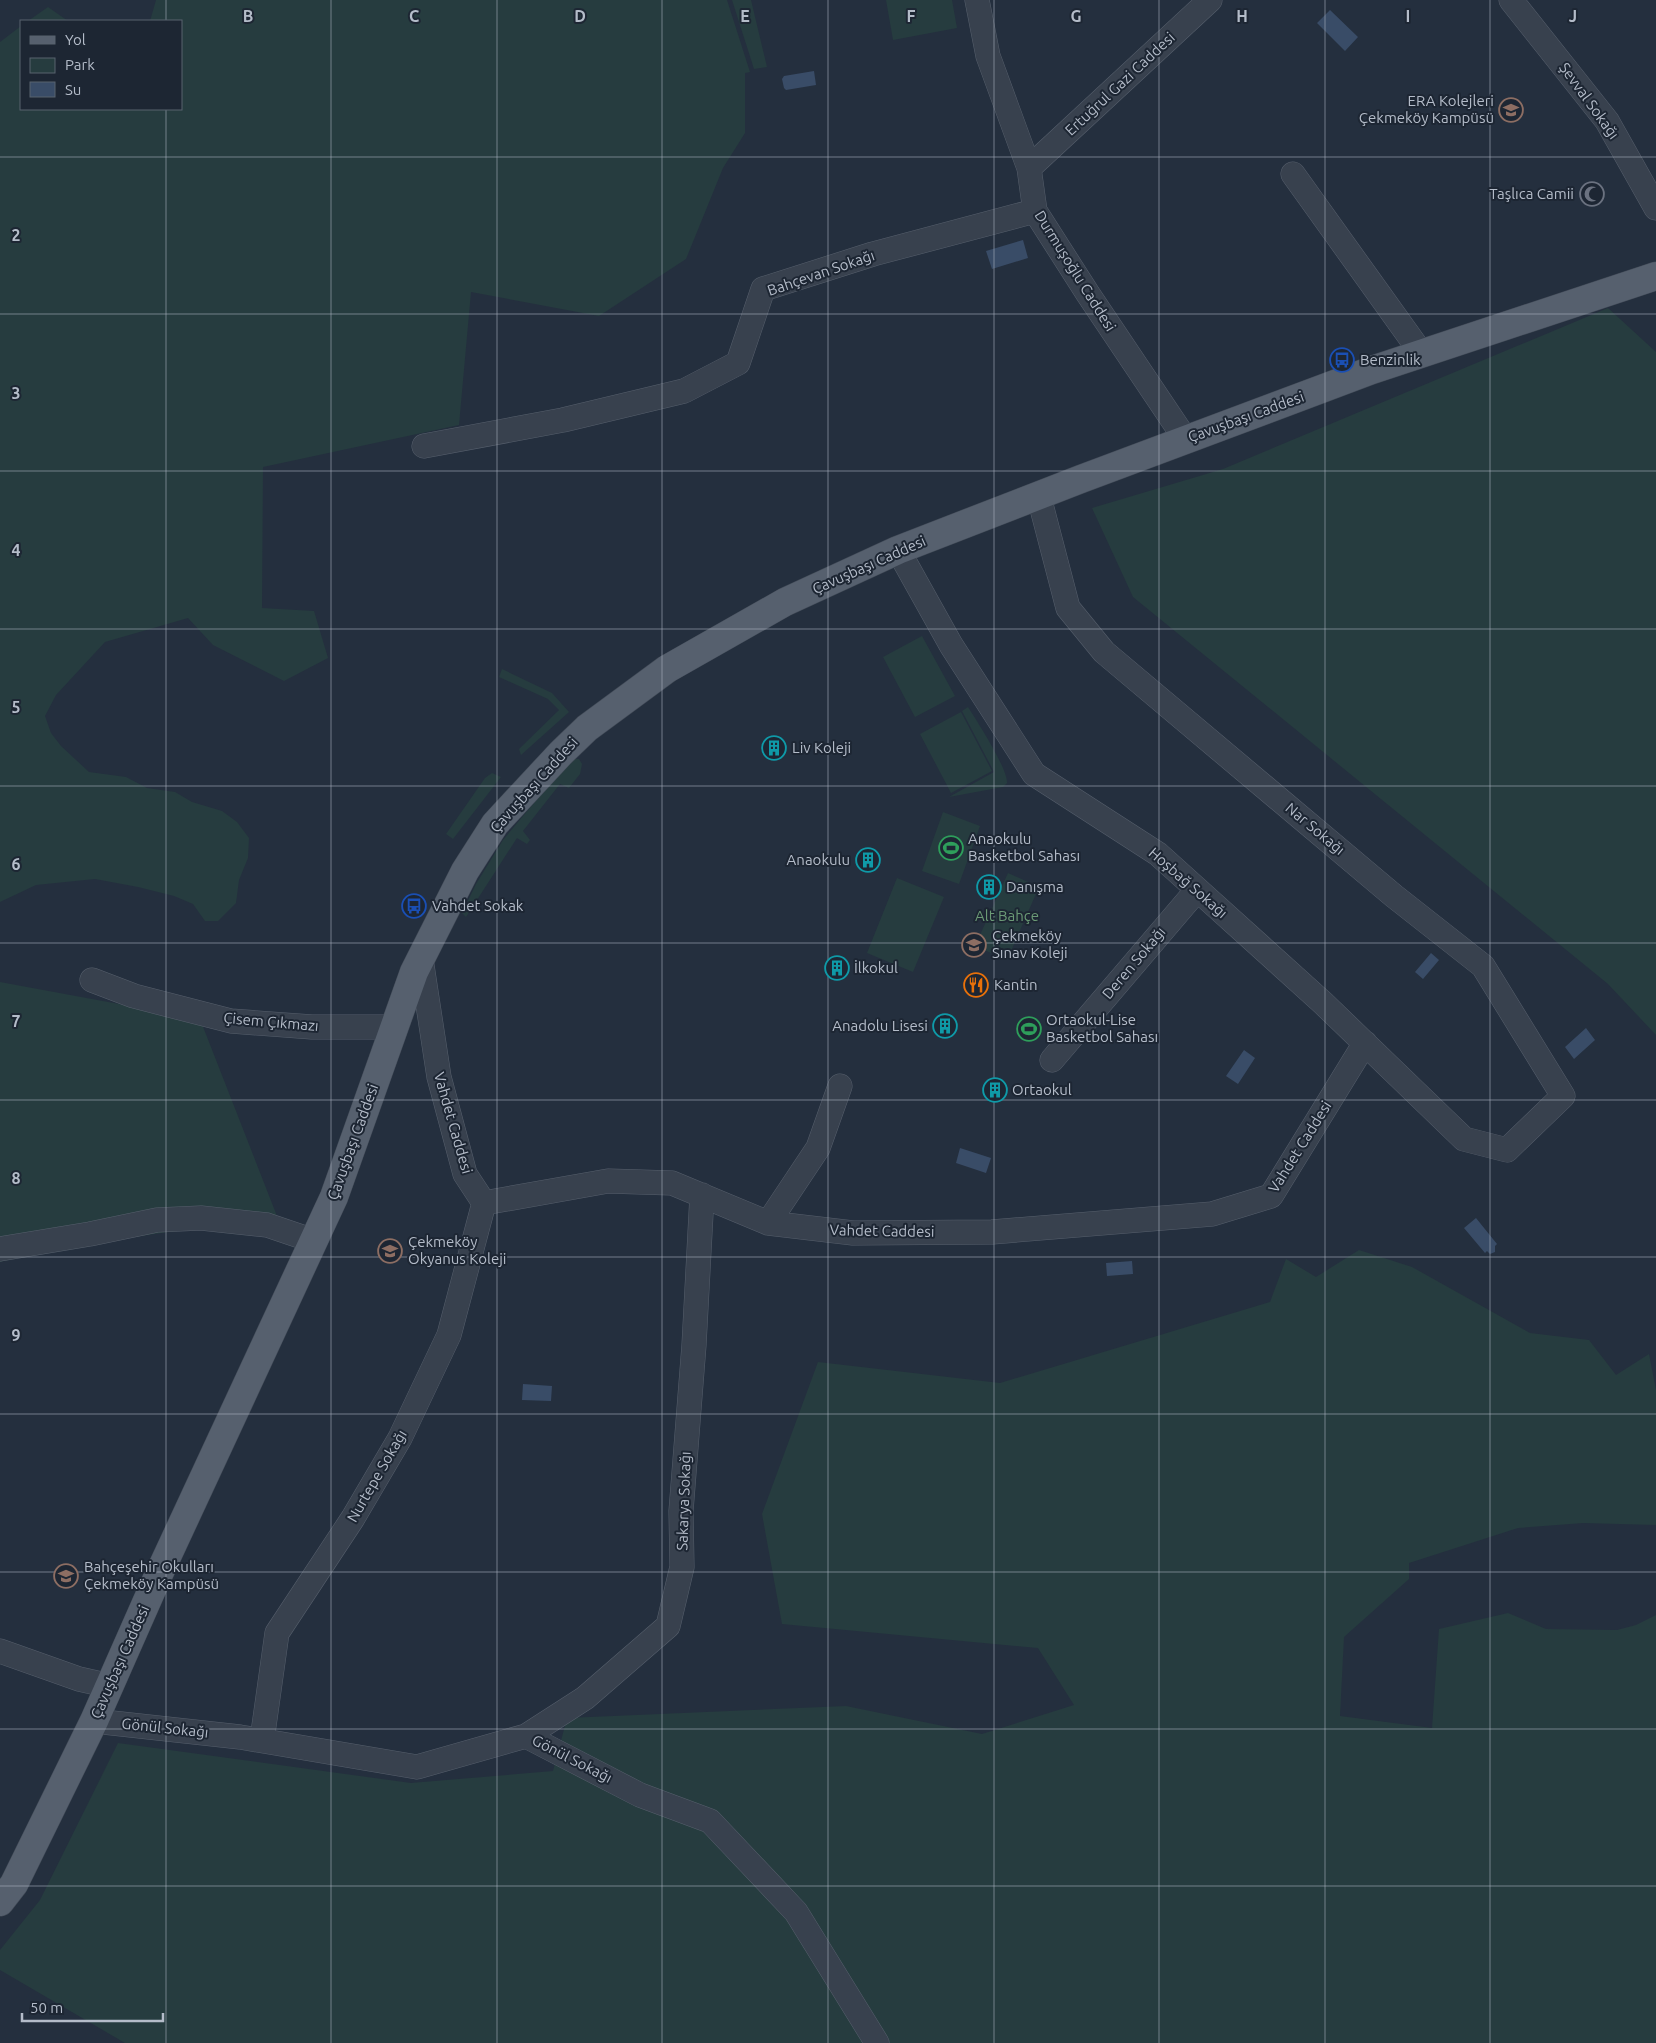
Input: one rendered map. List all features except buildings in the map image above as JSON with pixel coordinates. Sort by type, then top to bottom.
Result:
[{"type":"main road","name":"Çavuşbaşı Caddesi","points":[[5,1888],[94,1720],[162,1567],[334,1197],[414,972],[465,871],[495,824],[532,782],[587,728],[667,669],[785,602],[898,550],[1372,370],[1656,276]]},
{"type":"street","name":"Durmuşoğlu Caddesi","points":[[977,0],[988,56],[1029,168],[1035,211],[1186,440]]},
{"type":"street","name":"Ertuğrul Gazi Caddesi","points":[[1029,168],[1210,0]]},
{"type":"street","name":"Şevval Sokağı","points":[[1512,0],[1607,121],[1656,208]]},
{"type":"street","points":[[1293,174],[1422,354]]},
{"type":"street","name":"Bahçevan Sokağı","points":[[424,446],[563,420],[684,391],[738,363],[763,289],[873,254],[1035,211]]},
{"type":"street","name":"Nar Sokağı","points":[[1039,497],[1068,608],[1104,652],[1394,896],[1483,966],[1563,1096],[1507,1150]]},
{"type":"street","name":"Hoşbağ Sokağı","points":[[898,550],[952,645],[1034,774],[1158,854],[1323,1003],[1464,1139],[1507,1150]]},
{"type":"street","name":"Deren Sokağı","points":[[1052,1060],[1197,890]]},
{"type":"street","name":"Vahdet Caddesi","points":[[421,959],[439,1078],[466,1174],[484,1203],[608,1181],[672,1183],[768,1223],[852,1234],[992,1232],[1212,1214],[1271,1196],[1365,1043]]},
{"type":"street","name":"Çisem Çıkmazı","points":[[92,980],[134,996],[231,1021],[312,1028],[394,1027]]},
{"type":"street","points":[[768,1223],[818,1148],[840,1086]]},
{"type":"street","name":"Sakarya Sokağı","points":[[526,1736],[585,1698],[668,1626],[682,1567],[681,1511],[694,1345],[702,1195]]},
{"type":"street","name":"Nurtepe Sokağı","points":[[262,1740],[277,1633],[353,1518],[400,1438],[449,1334],[484,1203]]},
{"type":"street","points":[[0,1249],[158,1220],[201,1218],[267,1225],[314,1241]]},
{"type":"street","points":[[0,1651],[79,1679],[110,1686]]},
{"type":"street","name":"Gönül Sokağı","points":[[94,1720],[262,1740],[417,1767],[526,1736],[640,1795],[710,1821],[796,1912],[877,2043]]},
{"type":"green space","points":[[156,0],[727,0],[750,72],[745,73],[745,133],[723,168],[686,259],[599,316],[471,292],[459,425],[263,467],[262,608],[314,611],[328,658],[284,681],[213,645],[188,618],[105,642],[56,695],[45,716],[51,733],[61,746],[89,772],[126,777],[147,788],[175,792],[192,802],[222,811],[237,822],[249,838],[248,858],[239,880],[236,903],[218,921],[205,921],[193,904],[174,896],[95,879],[36,885],[0,902],[0,42],[20,27],[20,110],[182,110],[182,20],[150,20]]},
{"type":"green space","points":[[732,0],[751,0],[767,67],[754,69]]},
{"type":"green space","points":[[886,0],[952,0],[957,28],[893,40]]},
{"type":"green space","points":[[48,7],[67,20],[29,20]]},
{"type":"green space","points":[[1608,308],[1656,352],[1656,1035],[1608,984],[1133,597],[1092,508],[1223,469]]},
{"type":"green space","points":[[922,636],[955,696],[915,717],[883,657]]},
{"type":"green space","points":[[502,669],[552,693],[569,712],[521,755],[519,749],[559,710],[548,699],[499,677]]},
{"type":"green space","points":[[968,707],[1003,767],[1007,783],[1003,787],[949,797],[994,772],[962,711]]},
{"type":"green space","points":[[961,712],[992,771],[951,793],[920,734]]},
{"type":"green space","points":[[579,759],[582,764],[580,774],[569,788],[560,784],[523,831],[530,840],[527,844],[517,838],[466,917],[462,913],[476,884],[503,840],[570,760]]},
{"type":"green space","points":[[492,773],[501,777],[453,839],[446,834],[485,778]]},
{"type":"green space","name":"Anaokulu Basketbol Sahası","points":[[943,812],[980,826],[959,884],[922,871]]},
{"type":"green space","name":"Alt Bahçe","points":[[1008,873],[1039,887],[1007,960],[975,946]]},
{"type":"green space","points":[[897,878],[944,897],[913,972],[867,953]]},
{"type":"green space","points":[[0,982],[200,1019],[286,1239],[202,1227],[60,1248],[0,1262]]},
{"type":"green space","points":[[1359,1250],[1412,1267],[1530,1333],[1589,1340],[1616,1375],[1649,1354],[1656,1390],[1656,1525],[1583,1523],[1518,1528],[1409,1563],[1409,1579],[1344,1637],[1340,1716],[1432,1728],[1439,1629],[1508,1613],[1546,1629],[1617,1630],[1636,1625],[1656,1615],[1656,2043],[125,2043],[0,1970],[0,1950],[40,1900],[118,1743],[411,1783],[553,1771],[567,1718],[846,1706],[982,1734],[1074,1705],[1038,1648],[782,1624],[762,1514],[818,1362],[1000,1383],[1270,1302],[1286,1259],[1316,1277]]},
{"type":"water","points":[[1330,10],[1358,37],[1345,51],[1317,23]]},
{"type":"water","points":[[814,71],[816,85],[786,90],[784,88],[782,79],[784,76]]},
{"type":"water","points":[[1023,240],[1028,258],[992,269],[986,251]]},
{"type":"water","points":[[1431,953],[1439,960],[1423,979],[1415,972]]},
{"type":"water","points":[[1586,1028],[1595,1040],[1574,1059],[1565,1047]]},
{"type":"water","points":[[1244,1050],[1255,1058],[1238,1084],[1226,1076]]},
{"type":"water","points":[[960,1148],[991,1158],[986,1173],[956,1163]]},
{"type":"water","points":[[1476,1218],[1497,1244],[1495,1252],[1490,1254],[1487,1251],[1485,1253],[1464,1228]]},
{"type":"water","points":[[1132,1261],[1133,1274],[1107,1276],[1106,1263]]},
{"type":"water","points":[[523,1384],[552,1386],[551,1401],[522,1400]]},
{"type":"place","name":"ERA Kolejleri Çekmeköy Kampüsü","points":[[1511,110]]},
{"type":"place","name":"Taşlıca Camii","points":[[1592,194]]},
{"type":"place","name":"Benzinlik","points":[[1342,360]]},
{"type":"place","name":"Liv Koleji","points":[[774,748]]},
{"type":"place","name":"Anaokulu Basketbol Sahası","points":[[951,848]]},
{"type":"place","name":"Anaokulu","points":[[868,860]]},
{"type":"place","name":"Danışma","points":[[989,887]]},
{"type":"place","name":"Vahdet Sokak","points":[[414,906]]},
{"type":"place","name":"Çekmeköy Sınav Koleji","points":[[974,945]]},
{"type":"place","name":"İlkokul","points":[[837,968]]},
{"type":"place","name":"Kantin","points":[[976,985]]},
{"type":"place","name":"Anadolu Lisesi","points":[[945,1026]]},
{"type":"place","name":"Ortaokul-Lise Basketbol Sahası","points":[[1029,1029]]},
{"type":"place","name":"Ortaokul","points":[[995,1090]]},
{"type":"place","name":"Çekmeköy Okyanus Koleji","points":[[390,1251]]},
{"type":"place","name":"Bahçeşehir Okulları Çekmeköy Kampüsü","points":[[66,1576]]}]
